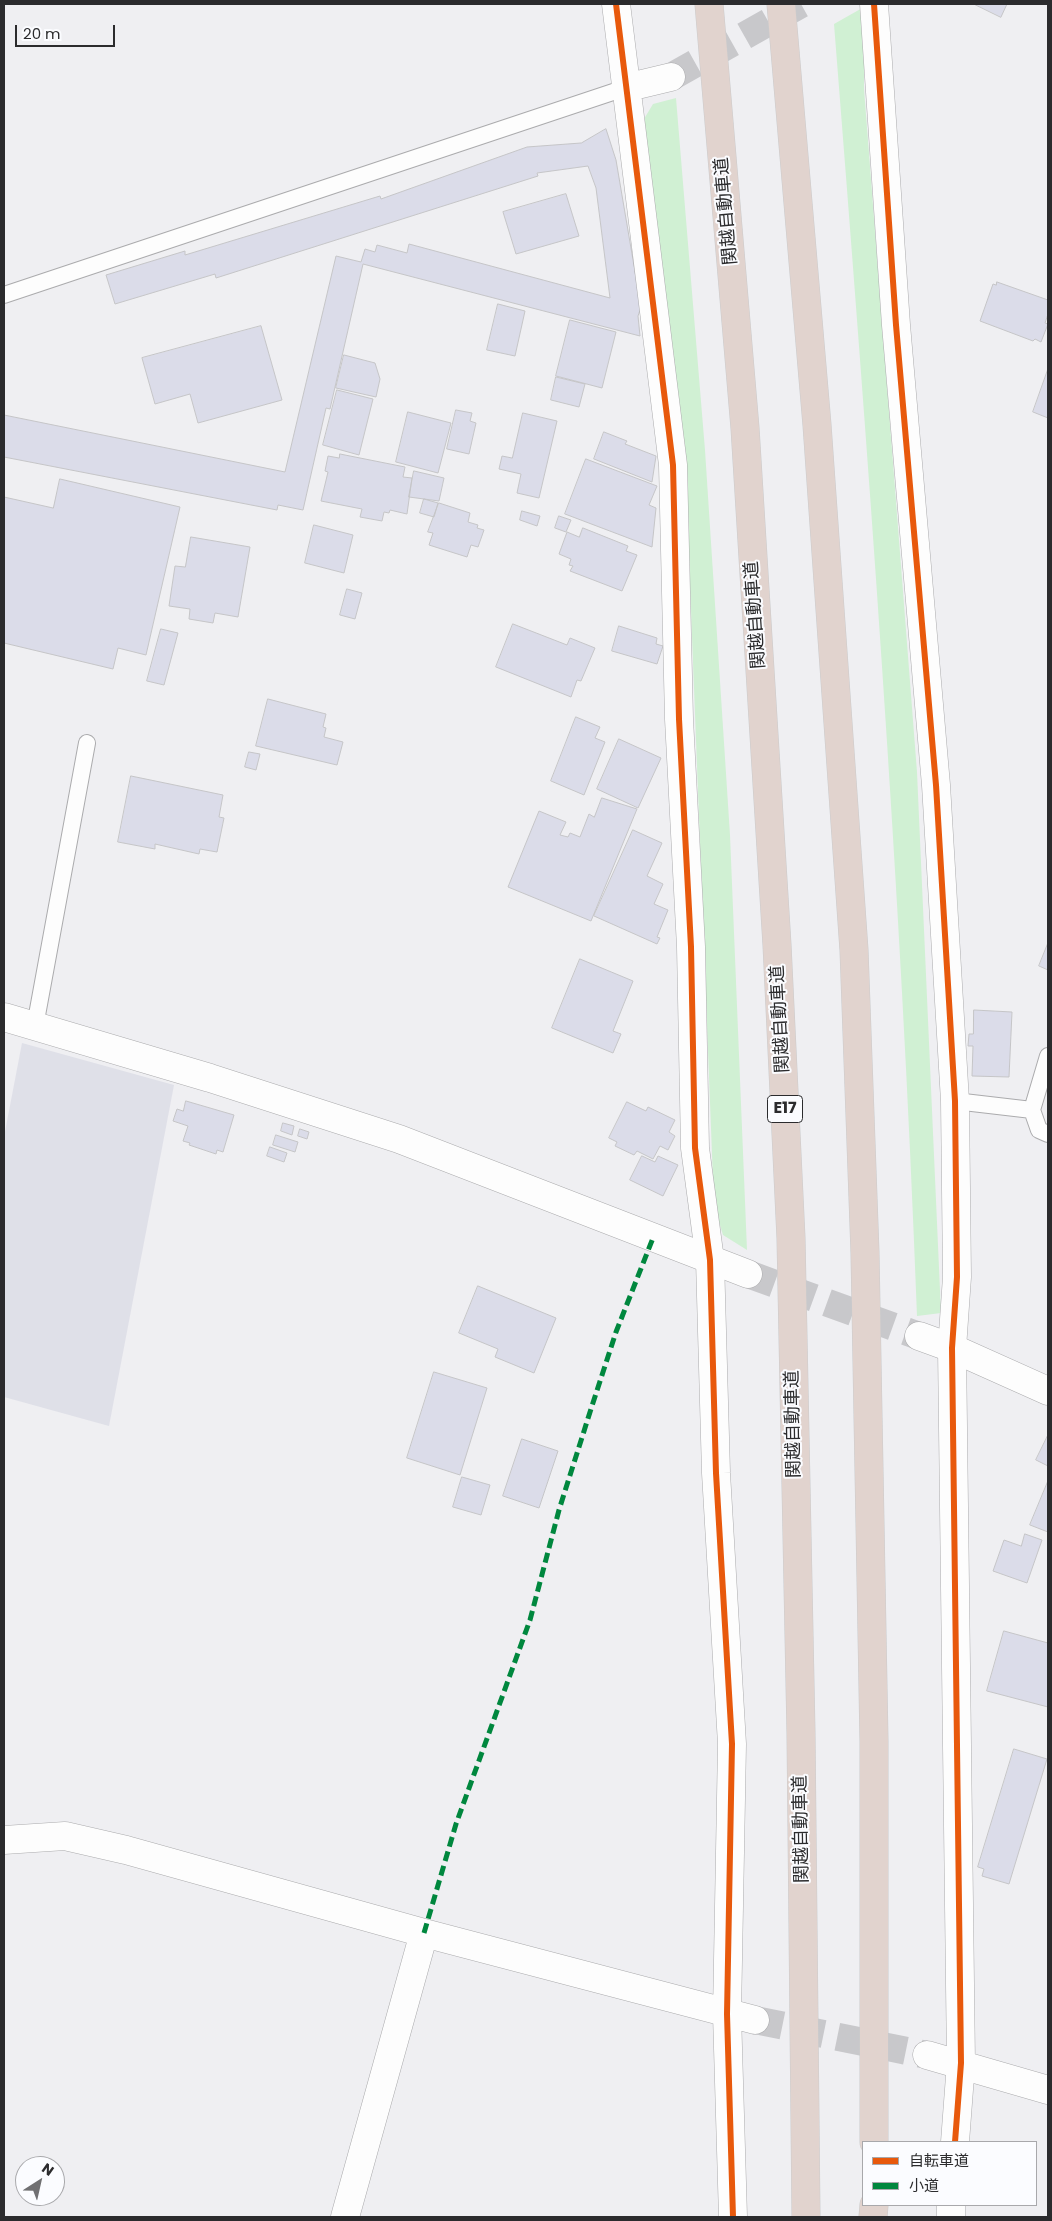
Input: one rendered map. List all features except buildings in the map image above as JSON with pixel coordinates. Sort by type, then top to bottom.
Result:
[{"type":"highway","name":"関越自動車道","points":[[709,4],[745,428],[777,945],[790,1228],[801,1732],[806,2217]]},
{"type":"highway","points":[[781,4],[817,425],[854,950],[865,1254],[874,1731],[874,2141]]},
{"type":"street","points":[[616,4],[625,88],[674,465],[679,719],[691,947],[695,1148],[710,1260],[716,1473],[732,1744],[727,2014],[732,2217]]},
{"type":"street","points":[[874,4],[896,325],[936,785],[955,1101],[957,1277],[952,1348],[961,2063],[956,2141]]},
{"type":"street","points":[[625,88],[671,78]]},
{"type":"street","points":[[4,1017],[210,1078],[399,1139],[748,1274]]},
{"type":"street","points":[[919,1336],[1048,1389]]},
{"type":"street","points":[[4,1840],[65,1836],[126,1850],[424,1933],[755,2020]]},
{"type":"street","points":[[345,2217],[424,1933]]},
{"type":"street","points":[[926,2055],[961,2063],[1048,2090]]},
{"type":"lane","points":[[4,295],[625,88]]},
{"type":"lane","points":[[35,1026],[87,744]]},
{"type":"lane","points":[[1048,1056],[1032,1110],[1039,1130],[1048,1134]]},
{"type":"lane","points":[[955,1101],[1032,1110]]},
{"type":"shaded area","points":[[22,1043],[174,1085],[109,1426],[4,1397],[4,1137]]},
{"type":"green space","points":[[864,7],[864,89],[917,772],[941,1313],[917,1316],[893,831],[871,508],[834,24]]},
{"type":"green space","points":[[676,98],[705,450],[730,835],[747,1250],[723,1235],[714,1206],[685,455],[644,119],[653,104]]},
{"type":"tunnel","points":[[671,77],[801,4]]},
{"type":"tunnel","points":[[748,1274],[919,1336]]},
{"type":"tunnel","points":[[755,2020],[927,2055]]},
{"type":"marked path","points":[[424,1933],[456,1824],[530,1620],[559,1510],[616,1332],[653,1238]]},
{"type":"cycle path","points":[[616,4],[673,465],[679,719],[691,947],[695,1148],[710,1260],[716,1473],[732,1744],[727,2014],[733,2217]]},
{"type":"cycle path","points":[[874,4],[896,325],[936,785],[955,1101],[957,1277],[952,1348],[961,2063],[955,2141]]}]
